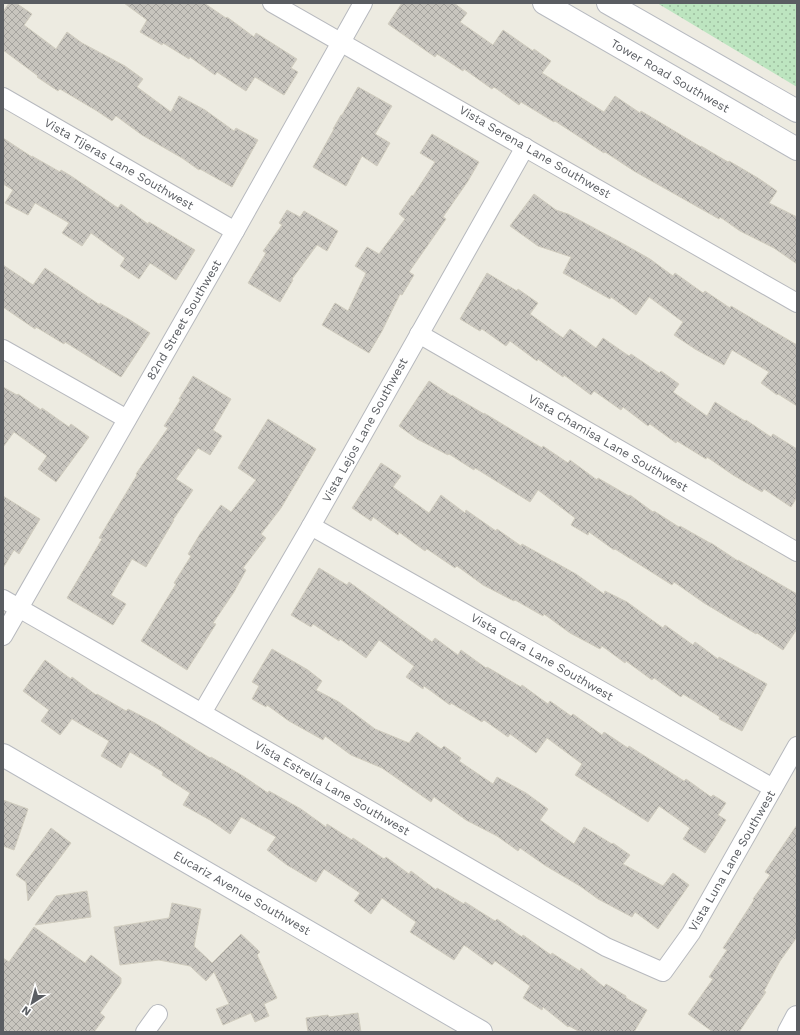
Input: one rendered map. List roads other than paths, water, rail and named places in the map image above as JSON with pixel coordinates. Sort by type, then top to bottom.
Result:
[{"type":"street","name":"Vista Serena Lane Southwest","points":[[272,3],[797,302]]},
{"type":"street","name":"82nd Street Southwest","points":[[3,636],[11,604],[127,419],[363,3]]},
{"type":"street","name":"Tower Road Southwest","points":[[544,3],[797,149]]},
{"type":"street","points":[[608,3],[797,111]]},
{"type":"street","name":"Vista Tijeras Lane Southwest","points":[[3,97],[235,231]]},
{"type":"street","name":"Vista Lejos Lane Southwest","points":[[202,713],[311,526],[418,334],[525,147]]},
{"type":"street","name":"Vista Chamisa Lane Southwest","points":[[418,334],[797,552]]},
{"type":"street","points":[[3,349],[127,419]]},
{"type":"street","name":"Vista Clara Lane Southwest","points":[[311,526],[773,788]]},
{"type":"street","name":"Vista Estrella Lane Southwest","points":[[11,604],[606,947],[663,972]]},
{"type":"street","name":"Vista Luna Lane Southwest","points":[[663,972],[691,933],[797,746]]},
{"type":"street","name":"Eucariz Avenue Southwest","points":[[3,755],[481,1032]]},
{"type":"street","points":[[146,1032],[158,1014]]},
{"type":"street","points":[[789,1032],[797,1017]]}]
